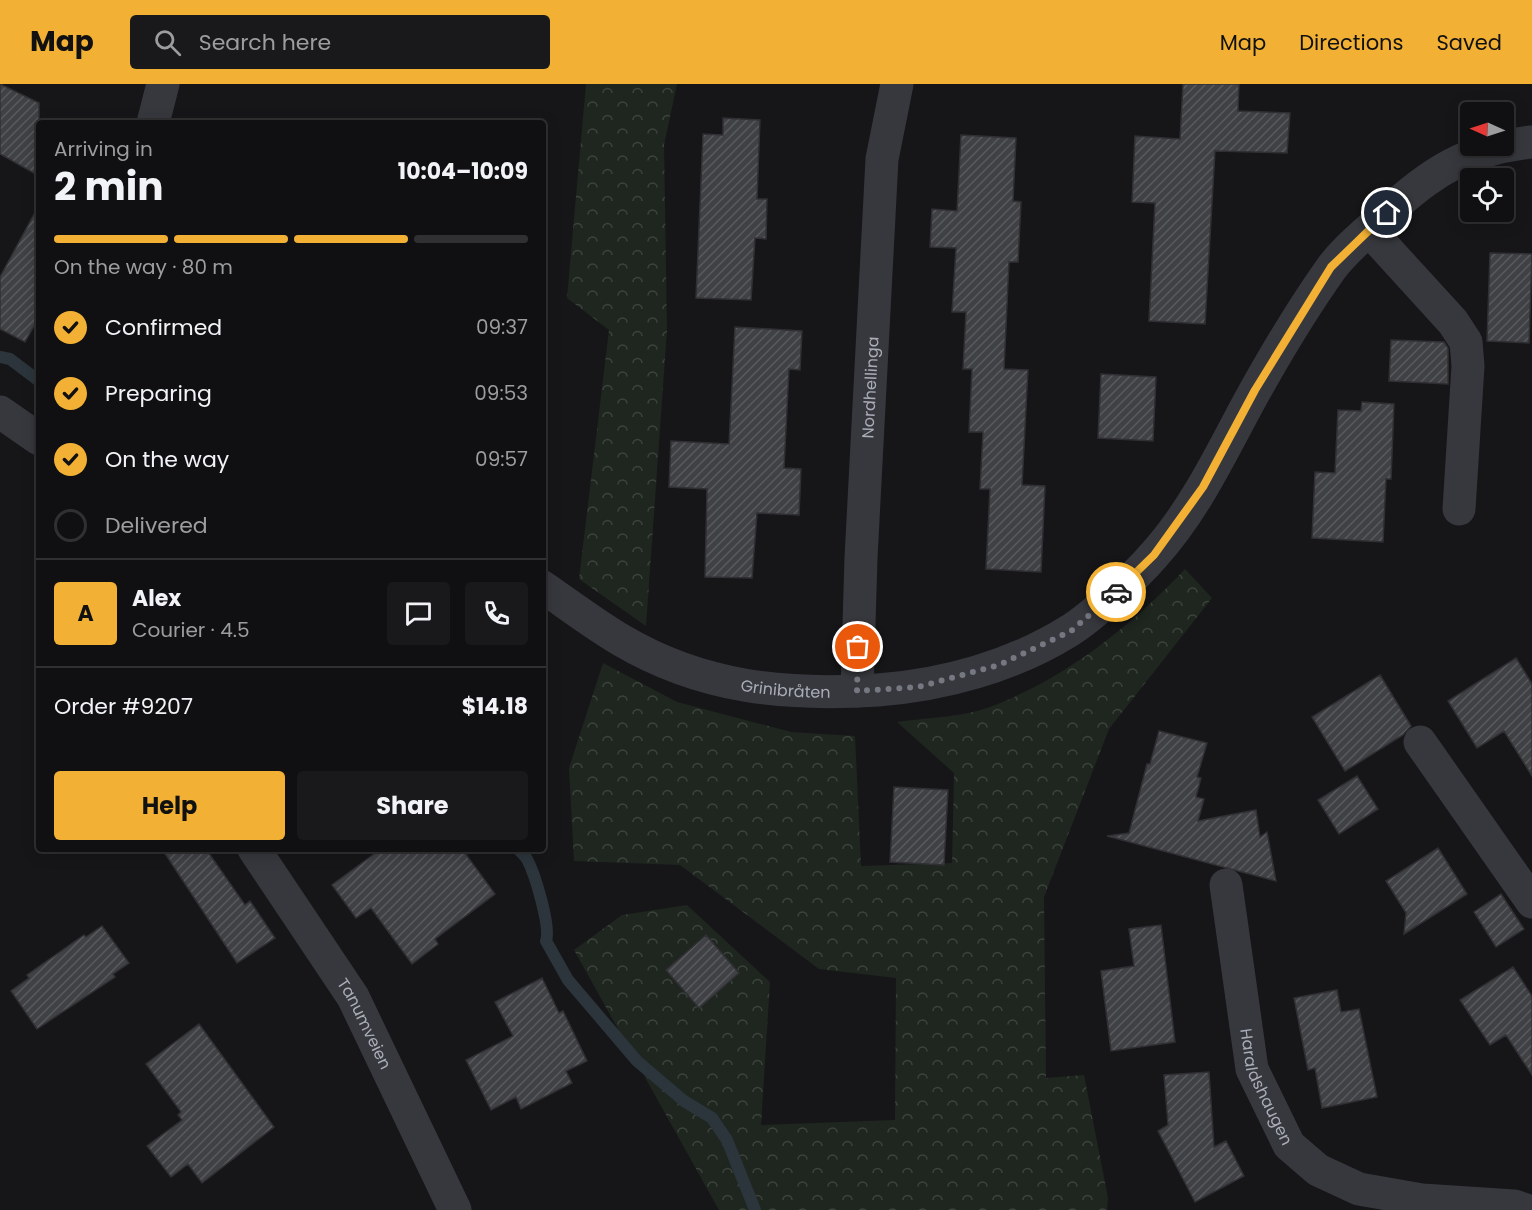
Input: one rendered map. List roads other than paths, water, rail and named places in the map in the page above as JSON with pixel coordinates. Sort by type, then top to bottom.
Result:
[{"type":"street","points":[[154,120],[163,84]]},
{"type":"street","name":"Nordhellinga","points":[[857,691],[861,558],[882,159],[897,84]]},
{"type":"street","name":"Grinibråten","points":[[546,589],[622,641],[714,681],[777,691],[857,691],[918,687],[999,665],[1071,631],[1154,555],[1203,487],[1255,390],[1331,267],[1404,197],[1455,160],[1510,144],[1532,142]]},
{"type":"street","points":[[1370,230],[1453,322],[1466,342],[1468,366],[1459,509]]},
{"type":"street","points":[[1420,742],[1532,902]]},
{"type":"street","name":"Tanumveien","points":[[256,852],[353,997],[455,1210]]},
{"type":"street","name":"Haraldshaugen","points":[[1226,885],[1252,1069],[1289,1145],[1318,1170],[1359,1189],[1422,1200],[1514,1206],[1526,1210]]},
{"type":"waterway","points":[[0,357],[10,359],[36,379]]},
{"type":"waterway","points":[[521,852],[527,859],[538,888],[546,924],[546,941],[568,980],[637,1061],[684,1101],[712,1118],[727,1140],[755,1210]]}]
